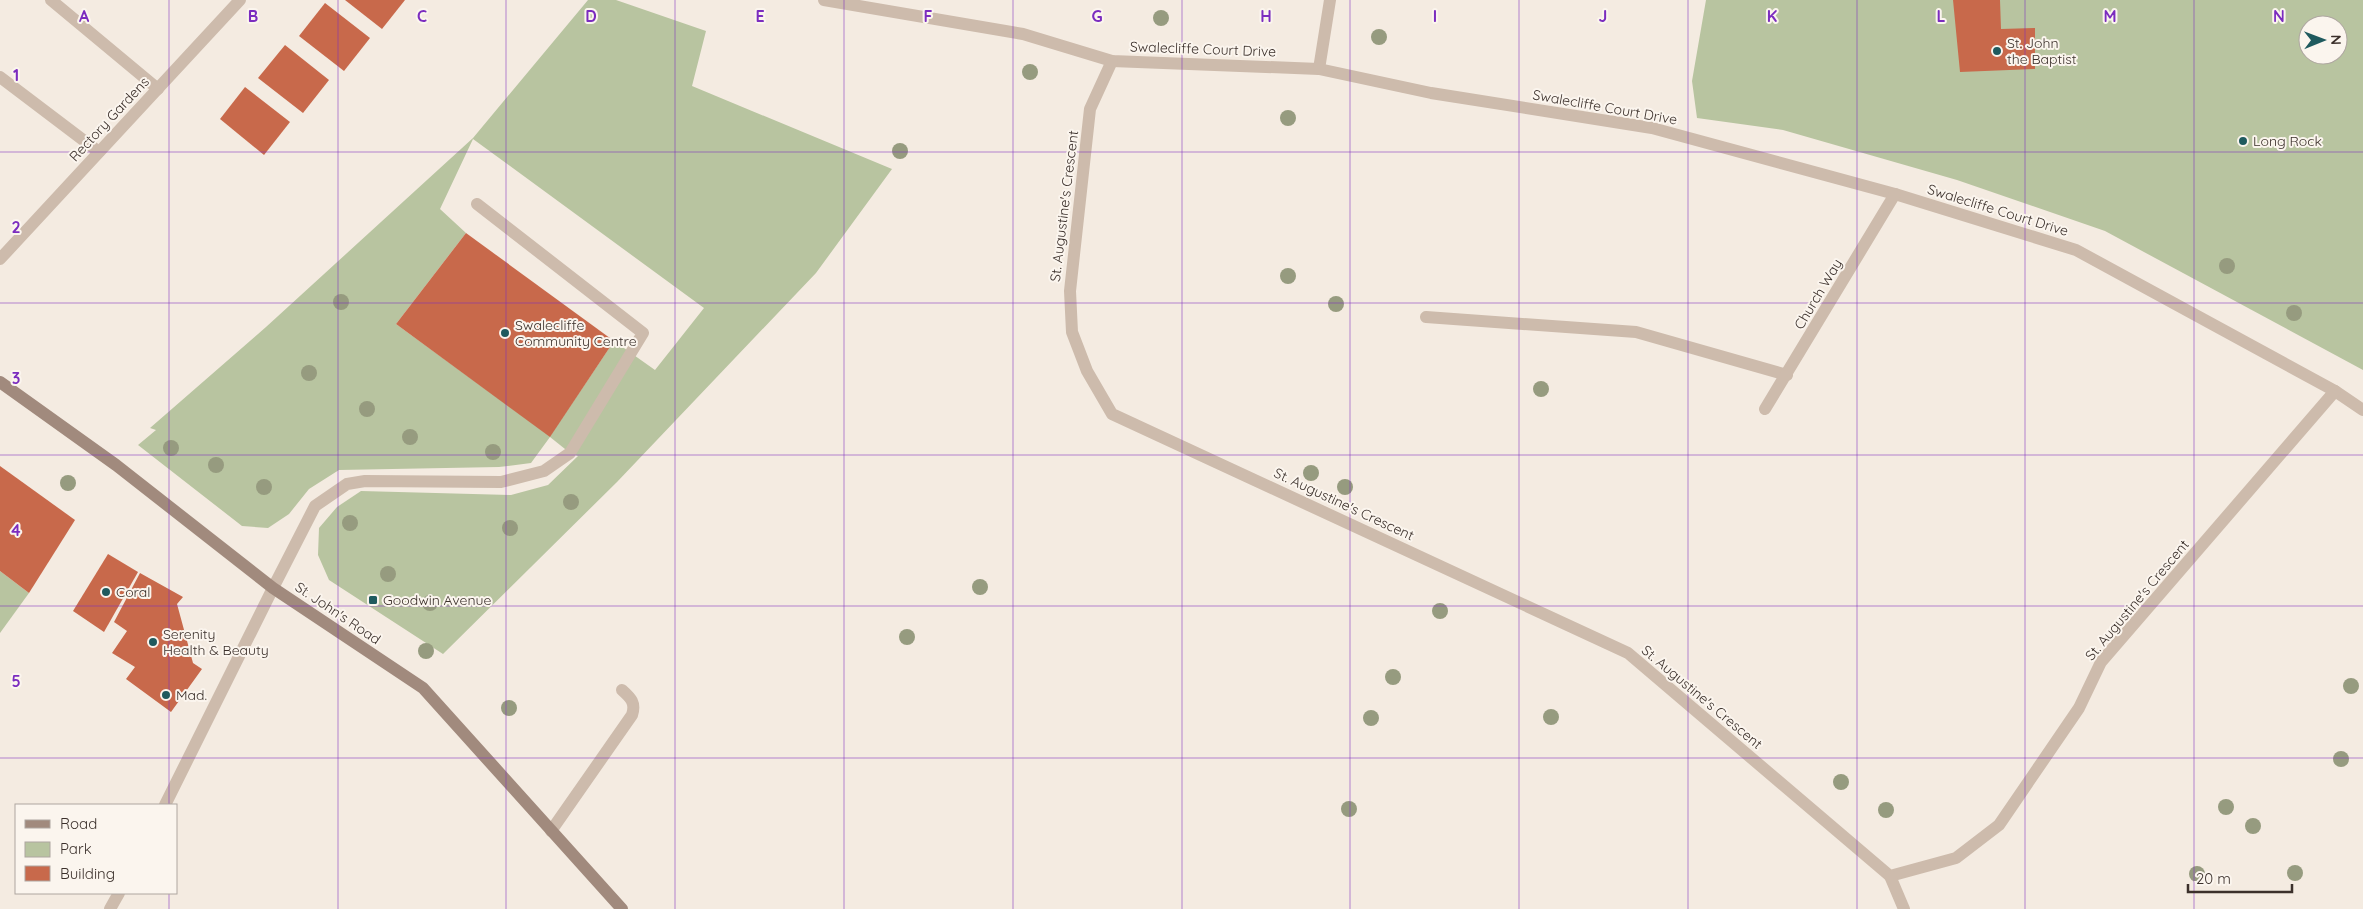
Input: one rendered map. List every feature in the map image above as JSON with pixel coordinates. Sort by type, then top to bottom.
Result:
[{"type":"main road","name":"St. John's Road","points":[[0,382],[116,465],[273,588],[423,688],[622,909]]},
{"type":"street","points":[[51,0],[158,88]]},
{"type":"street","name":"Rectory Gardens","points":[[0,259],[240,0]]},
{"type":"street","name":"Swalecliffe Court Drive","points":[[824,0],[1023,34],[1112,61],[1319,69],[1431,93],[1652,128],[1895,194],[2076,250],[2335,391],[2363,410]]},
{"type":"street","points":[[1319,69],[1330,0]]},
{"type":"street","name":"St. Augustine's Crescent","points":[[1112,61],[1090,109],[1070,291],[1072,332],[1087,371],[1112,414],[1326,511],[1628,654],[1890,876],[1956,858],[1999,825],[2079,708],[2101,662],[2335,391]]},
{"type":"street","points":[[0,77],[99,152]]},
{"type":"street","name":"Church Way","points":[[1765,409],[1895,194]]},
{"type":"street","points":[[165,804],[315,506],[347,484],[365,481],[501,482],[544,471],[570,453],[643,333],[477,204]]},
{"type":"street","points":[[1426,317],[1636,332],[1787,375]]},
{"type":"street","points":[[551,831],[632,715],[635,707],[631,698],[622,690]]},
{"type":"street","points":[[1890,876],[1904,909]]},
{"type":"street","points":[[110,909],[118,894]]},
{"type":"green space","points":[[588,0],[616,0],[706,31],[692,86],[892,169],[816,273],[617,482],[443,654],[329,580],[318,555],[319,528],[337,507],[361,491],[511,495],[548,485],[578,456],[570,453],[550,437],[531,463],[499,467],[339,470],[309,489],[289,514],[268,528],[242,526],[138,445],[156,430],[150,428],[266,327],[473,138]],"holes":[[[473,139],[704,308],[655,370],[614,341],[550,436],[396,324],[466,233],[440,209]]]},
{"type":"green space","points":[[1706,0],[2363,0],[2363,370],[2105,231],[1957,180],[1783,130],[1697,118],[1692,81]]},
{"type":"green space","points":[[0,571],[29,593],[0,633]]},
{"type":"building","points":[[345,0],[405,0],[382,29]]},
{"type":"building","name":"St. John the Baptist","points":[[1953,0],[2000,0],[2001,29],[2035,28],[2035,69],[1960,72]]},
{"type":"building","points":[[325,3],[370,38],[344,71],[299,36]]},
{"type":"building","points":[[285,45],[329,80],[303,113],[258,78]]},
{"type":"building","points":[[245,87],[290,122],[264,155],[220,119]]},
{"type":"building","name":"Swalecliffe Community Centre","points":[[466,233],[614,341],[550,437],[396,324]]},
{"type":"building","points":[[0,466],[75,520],[29,593],[0,571]]},
{"type":"building","name":"Coral","points":[[108,554],[138,572],[104,632],[73,611]]},
{"type":"building","points":[[140,573],[183,597],[177,604],[193,663],[202,669],[171,712],[126,679],[135,667],[112,653],[127,631],[114,622]]},
{"type":"place","name":"St. John the Baptist","points":[[1997,51]]},
{"type":"place","name":"Long Rock","points":[[2243,141]]},
{"type":"place","name":"Swalecliffe Community Centre","points":[[505,333]]},
{"type":"place","name":"Coral","points":[[106,592]]},
{"type":"place","name":"Goodwin Avenue","points":[[373,600]]},
{"type":"place","name":"Serenity Health & Beauty","points":[[153,642]]},
{"type":"place","name":"Mad.","points":[[166,695]]}]
